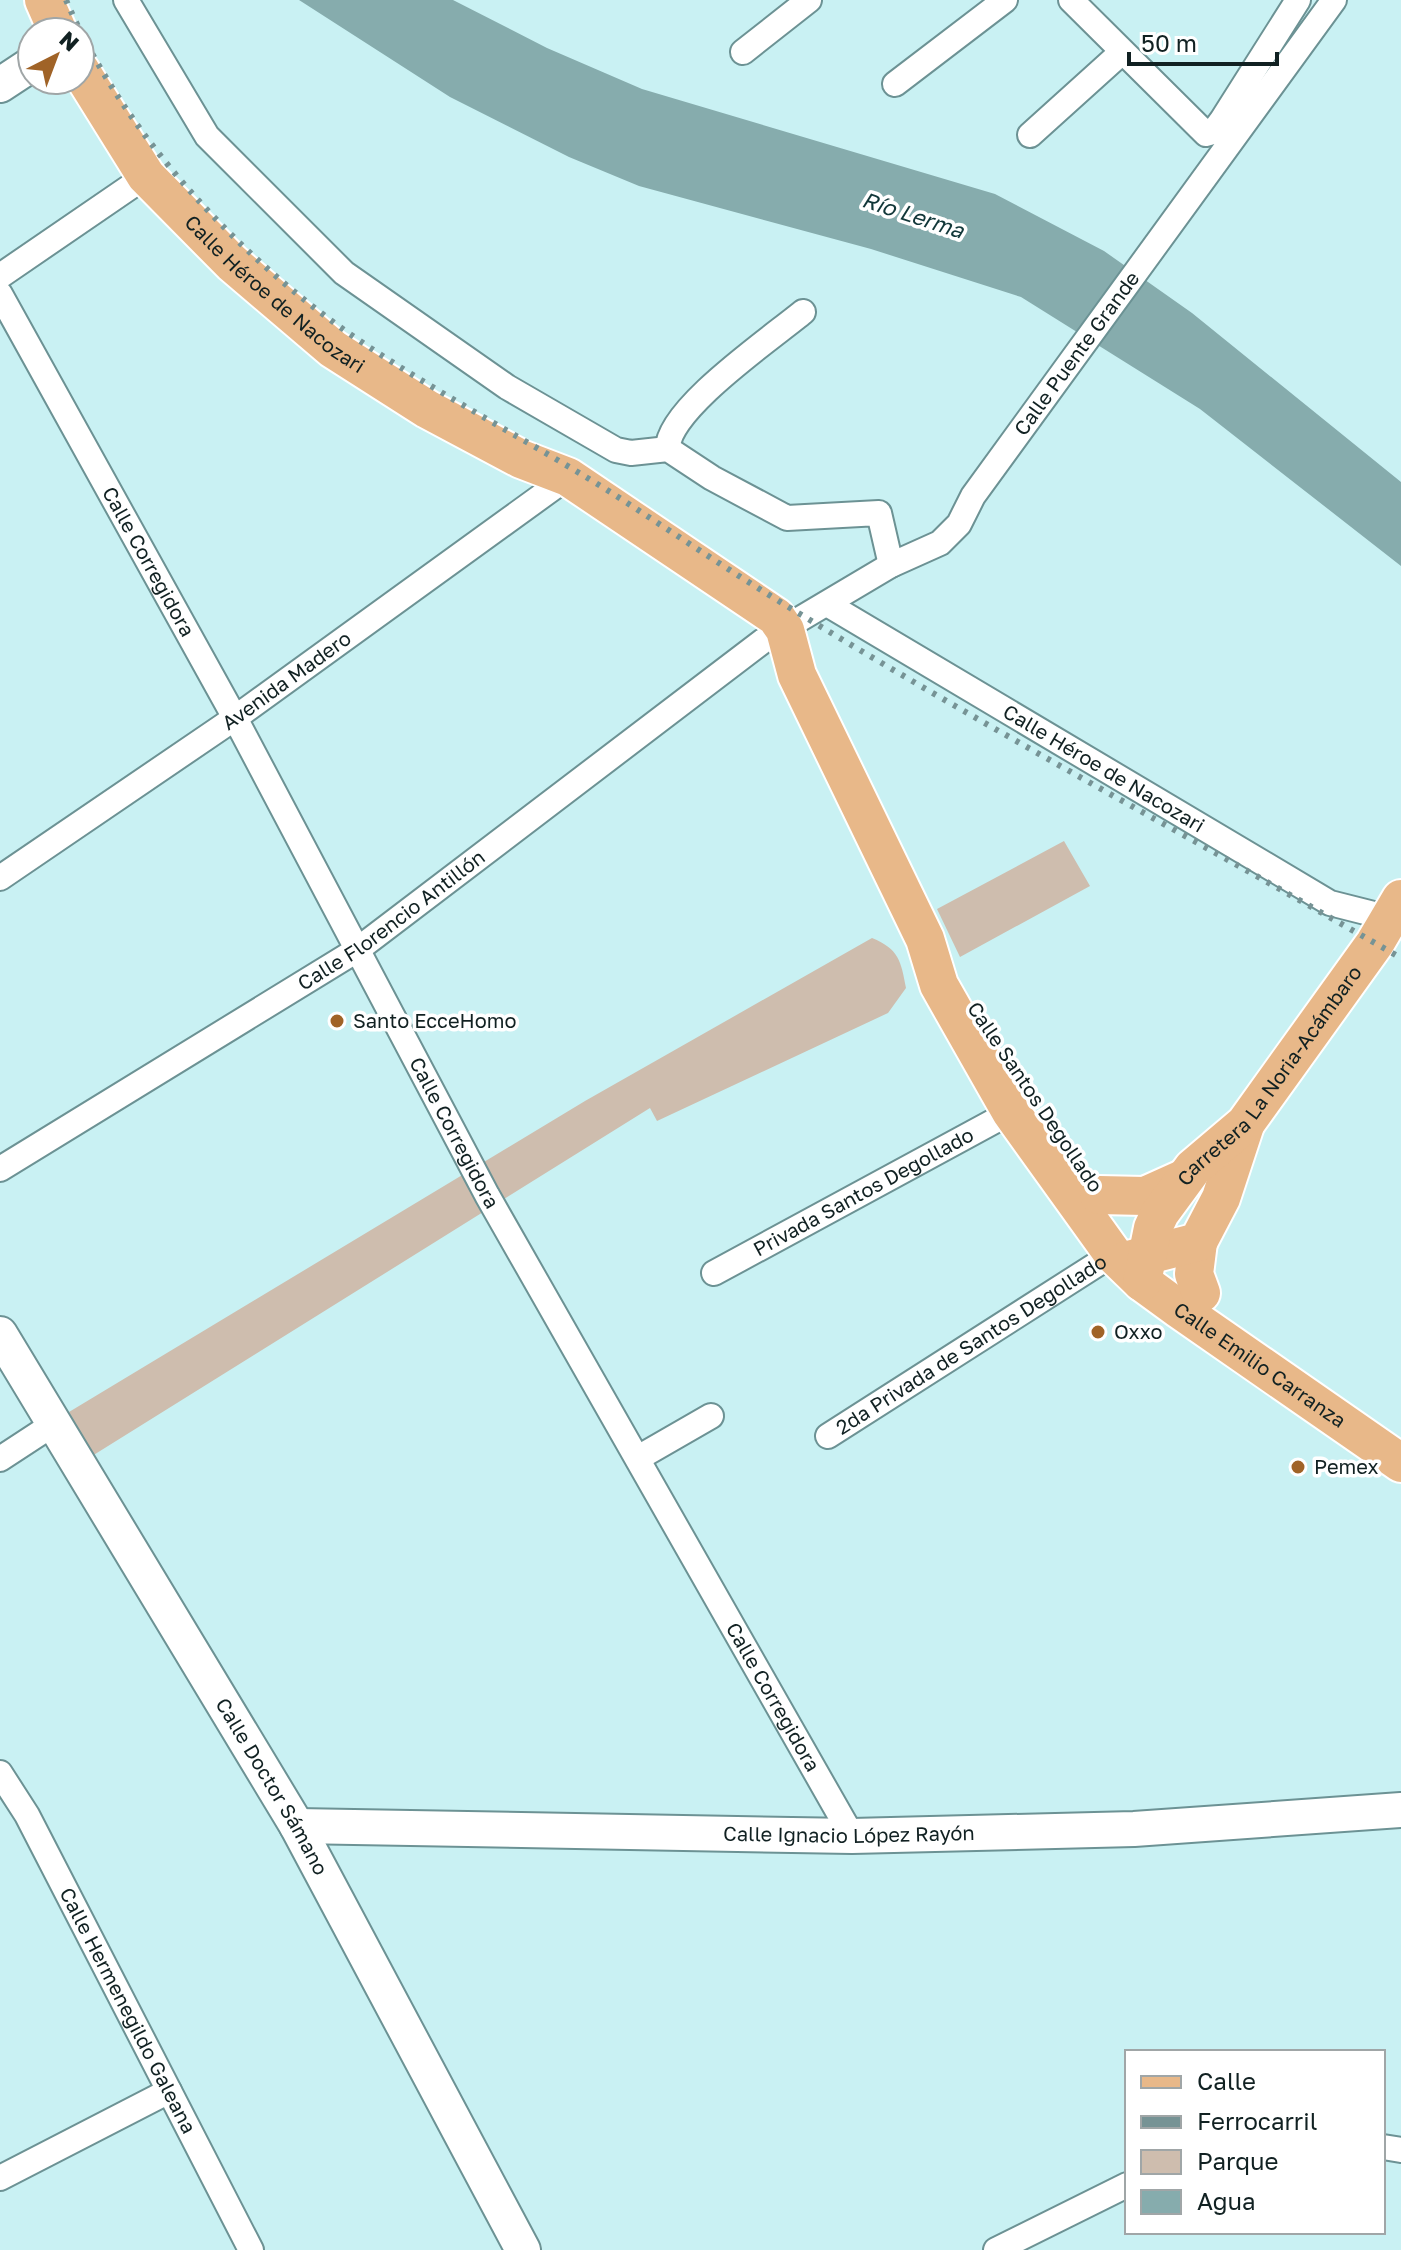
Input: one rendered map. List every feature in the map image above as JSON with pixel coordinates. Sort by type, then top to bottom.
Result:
[{"type":"main road","name":"Calle Héroe de Nacozari","points":[[96,96],[146,176],[232,263],[333,349],[427,409],[521,459],[560,484],[722,606],[774,636]]},
{"type":"main road","name":"Calle Santos Degollado","points":[[774,636],[797,675],[925,939],[939,985],[1011,1112],[1131,1263]]},
{"type":"main road","name":"Carretera La Noria-Acámbaro","points":[[1131,1263],[1185,1178],[1245,1124],[1397,913]]},
{"type":"main road","name":"Calle Santos Degollado","points":[[925,939],[955,976],[1058,1139],[1099,1195],[1131,1263]]},
{"type":"main road","points":[[1201,1293],[1194,1274],[1198,1242],[1217,1208],[1245,1124]]},
{"type":"main road","points":[[1099,1195],[1145,1196],[1185,1178]]},
{"type":"main road","points":[[1131,1263],[1198,1242]]},
{"type":"main road","name":"Calle Emilio Carranza","points":[[1131,1263],[1201,1293],[1401,1435]]},
{"type":"main road","name":"Calle Emilio Carranza","points":[[1131,1263],[1401,1463]]},
{"type":"street","points":[[126,0],[207,136],[344,273],[507,387],[616,450],[668,449],[712,478],[787,518],[879,513],[891,565]]},
{"type":"street","points":[[743,52],[809,0]]},
{"type":"street","points":[[895,84],[1005,0]]},
{"type":"street","points":[[1071,0],[1187,119],[1206,134],[1213,132],[1298,0]]},
{"type":"street","name":"Calle Puente Grande","points":[[774,636],[891,565],[940,543],[959,524],[973,496],[1334,0]]},
{"type":"street","points":[[1030,135],[1122,52]]},
{"type":"street","points":[[0,276],[146,176]]},
{"type":"street","name":"Calle Corregidora","points":[[0,294],[235,718],[487,1195],[852,1836]]},
{"type":"street","points":[[668,449],[667,438],[674,424],[707,390],[803,312]]},
{"type":"street","name":"Avenida Madero","points":[[0,878],[235,718],[560,484]]},
{"type":"street","name":"Calle Héroe de Nacozari","points":[[827,604],[1330,903],[1397,913]]},
{"type":"street","name":"Calle Florencio Antillón","points":[[0,1169],[357,950],[774,636]]},
{"type":"street","name":"Privada Santos Degollado","points":[[714,1273],[1011,1112]]},
{"type":"street","name":"2da Privada de Santos Degollado","points":[[828,1436],[1131,1263]]},
{"type":"street","name":"Calle Doctor Sámano","points":[[0,1334],[52,1425],[297,1826],[523,2250]]},
{"type":"street","points":[[638,1458],[711,1416]]},
{"type":"street","points":[[0,1459],[52,1425]]},
{"type":"street","name":"Calle Hermenegildo Galeana","points":[[0,1773],[27,1815],[251,2250]]},
{"type":"street","name":"Calle Ignacio López Rayón","points":[[297,1826],[852,1836],[1134,1829],[1401,1810]]},
{"type":"street","points":[[0,2178],[169,2091]]},
{"type":"street","points":[[996,2250],[1125,2186]]},
{"type":"green space","points":[[1064,841],[1090,886],[960,957],[937,909]]},
{"type":"green space","points":[[872,938],[888,947],[897,957],[906,988],[888,1013],[657,1121],[650,1108],[92,1456],[69,1412],[585,1101]]},
{"type":"water","name":"Río Lerma","points":[[299,0],[453,0],[547,48],[642,89],[995,194],[1104,251],[1192,313],[1401,482],[1401,566],[1200,409],[1021,297],[871,249],[639,186],[569,157],[450,97]]},
{"type":"railway","points":[[66,0],[118,96],[186,186],[265,266],[350,334],[615,495],[878,661],[1401,958]]},
{"type":"place","name":"Santo EcceHomo","points":[[337,1021]]},
{"type":"place","name":"Oxxo","points":[[1098,1332]]},
{"type":"place","name":"Pemex","points":[[1298,1467]]}]
